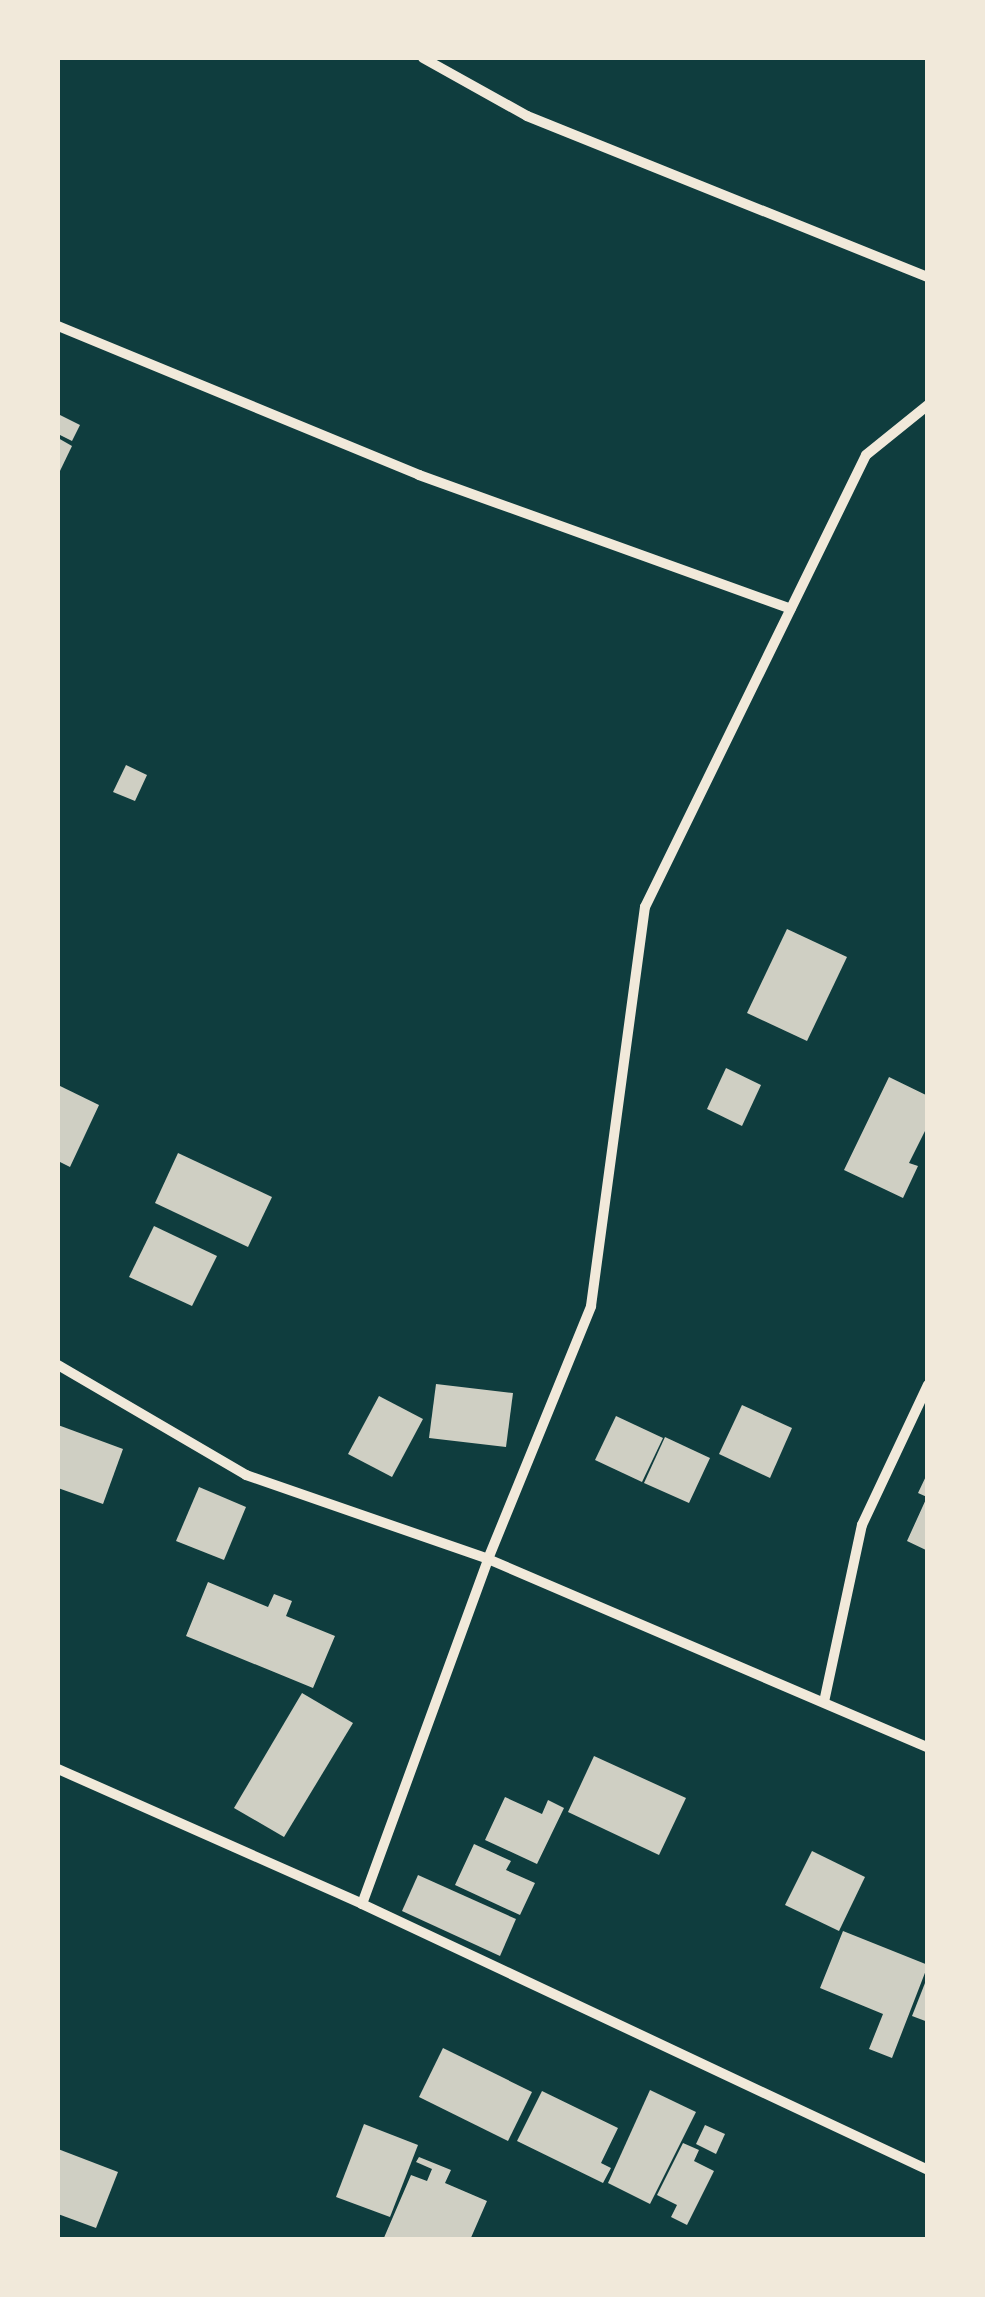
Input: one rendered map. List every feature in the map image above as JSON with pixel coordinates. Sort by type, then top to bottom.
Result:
[{"type":"street","points":[[424,58],[527,116],[928,277]]},
{"type":"street","points":[[58,326],[419,475],[791,609]]},
{"type":"street","points":[[362,1904],[488,1559],[591,1306],[646,907],[866,456],[928,405]]},
{"type":"street","points":[[58,1365],[246,1475],[488,1559],[928,1748]]},
{"type":"street","points":[[824,1702],[862,1525],[928,1385]]},
{"type":"street","points":[[58,1769],[362,1904],[928,2170]]},
{"type":"building","points":[[58,414],[80,425],[72,441],[58,434]]},
{"type":"building","points":[[58,438],[72,446],[58,475]]},
{"type":"building","points":[[126,765],[147,775],[135,801],[113,792]]},
{"type":"building","points":[[787,929],[847,957],[807,1041],[747,1013]]},
{"type":"building","points":[[726,1068],[761,1085],[742,1126],[707,1109]]},
{"type":"building","points":[[889,1077],[928,1096],[928,1125],[909,1163],[918,1166],[903,1198],[844,1170]]},
{"type":"building","points":[[58,1085],[99,1105],[70,1167],[58,1161]]},
{"type":"building","points":[[178,1153],[272,1197],[248,1247],[155,1203]]},
{"type":"building","points":[[154,1226],[217,1256],[192,1306],[129,1277]]},
{"type":"building","points":[[436,1384],[513,1393],[506,1447],[429,1438]]},
{"type":"building","points":[[379,1396],[423,1419],[392,1477],[348,1454]]},
{"type":"building","points":[[742,1405],[792,1428],[770,1478],[719,1454]]},
{"type":"building","points":[[616,1416],[663,1438],[642,1482],[595,1460]]},
{"type":"building","points":[[58,1425],[123,1449],[103,1504],[58,1488]]},
{"type":"building","points":[[665,1437],[710,1458],[689,1503],[644,1483]]},
{"type":"building","points":[[928,1472],[928,1551],[907,1541],[927,1497],[918,1493]]},
{"type":"building","points":[[199,1487],[246,1507],[224,1560],[176,1541]]},
{"type":"building","points":[[208,1582],[268,1607],[274,1594],[292,1601],[286,1616],[335,1636],[313,1688],[186,1636]]},
{"type":"building","points":[[302,1693],[353,1723],[284,1837],[234,1808]]},
{"type":"building","points":[[594,1756],[686,1798],[659,1855],[568,1812]]},
{"type":"building","points":[[505,1797],[542,1814],[548,1800],[564,1808],[537,1864],[485,1840]]},
{"type":"building","points":[[474,1844],[511,1861],[506,1870],[535,1883],[520,1915],[455,1885]]},
{"type":"building","points":[[812,1851],[865,1877],[839,1931],[785,1905]]},
{"type":"building","points":[[418,1875],[516,1919],[500,1956],[402,1911]]},
{"type":"building","points":[[843,1931],[928,1965],[892,2058],[869,2049],[883,2014],[820,1988]]},
{"type":"building","points":[[928,1978],[928,2022],[912,2016]]},
{"type":"building","points":[[443,2048],[532,2092],[508,2141],[419,2097]]},
{"type":"building","points":[[650,2090],[696,2112],[650,2204],[608,2183]]},
{"type":"building","points":[[542,2091],[618,2128],[601,2163],[611,2168],[603,2183],[517,2141]]},
{"type":"building","points":[[364,2124],[418,2145],[390,2217],[336,2197]]},
{"type":"building","points":[[705,2125],[725,2134],[716,2154],[696,2144]]},
{"type":"building","points":[[683,2143],[699,2150],[694,2161],[714,2171],[687,2225],[671,2217],[677,2205],[657,2195]]},
{"type":"building","points":[[58,2149],[118,2172],[96,2228],[58,2214]]},
{"type":"building","points":[[419,2157],[451,2170],[445,2183],[487,2201],[470,2240],[383,2240],[411,2175],[427,2181],[432,2169],[416,2162]]}]
